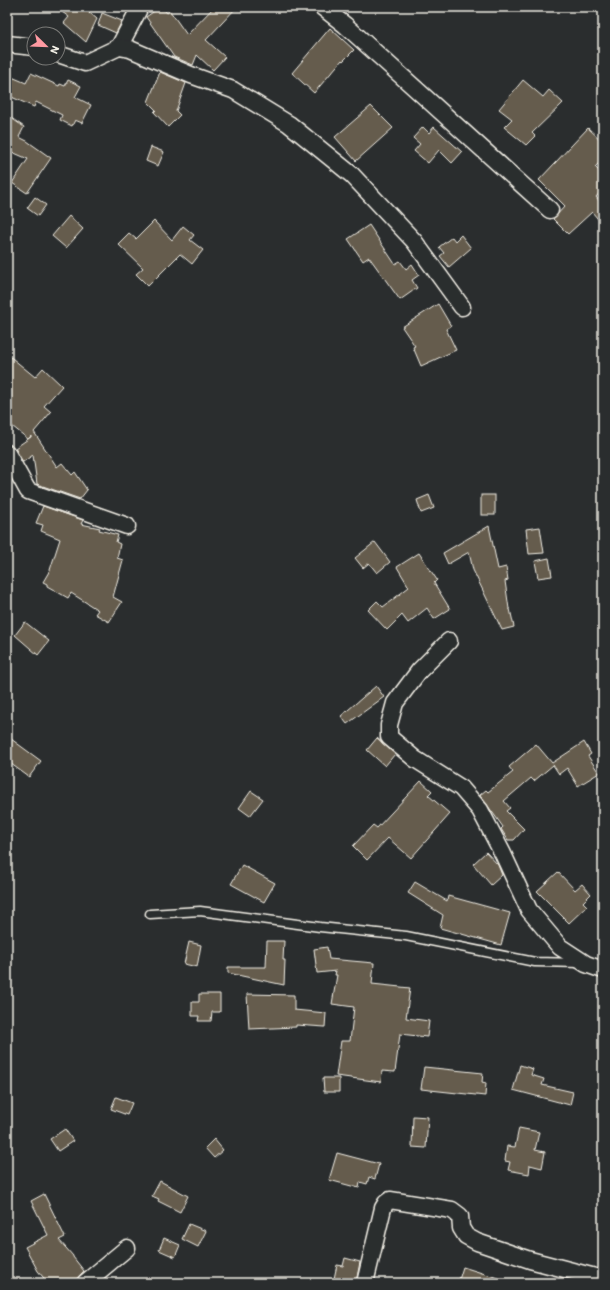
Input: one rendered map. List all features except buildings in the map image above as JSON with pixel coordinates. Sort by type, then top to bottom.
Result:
[{"type":"street","points":[[119,47],[140,7]]},
{"type":"street","points":[[322,7],[351,30],[550,210]]},
{"type":"street","points":[[7,44],[26,46]]},
{"type":"street","points":[[66,57],[85,63],[119,47],[130,48],[190,75],[233,90],[289,124],[352,175],[414,241],[462,307]]},
{"type":"street","points":[[7,453],[28,491],[127,526]]},
{"type":"street","points":[[448,641],[419,671],[395,703],[389,725],[389,737],[415,759],[461,788],[480,810],[503,854],[529,910],[560,947],[586,964],[603,970]]},
{"type":"street","points":[[365,1283],[383,1208],[390,1200],[452,1210],[460,1216],[461,1228],[466,1236],[477,1242],[530,1260],[603,1279]]},
{"type":"street","points":[[84,1283],[127,1248]]},
{"type":"lane","points":[[150,914],[200,910],[320,927],[406,936],[535,962],[586,964]]}]
